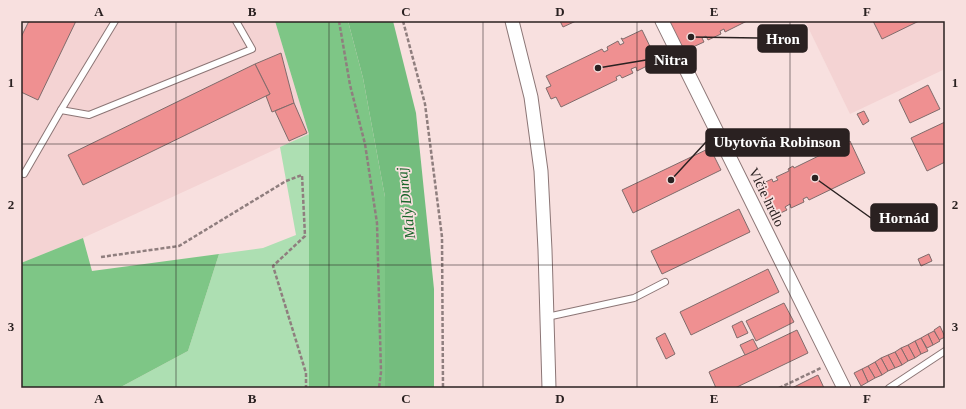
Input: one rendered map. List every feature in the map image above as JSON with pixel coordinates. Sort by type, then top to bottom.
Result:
[{"type":"street","points":[[512,21],[530,97],[541,171],[547,317],[548,388]]},
{"type":"street","name":"Vlčie hrdlo","points":[[662,21],[844,388]]},
{"type":"lane","points":[[21,173],[24,174],[115,21]]},
{"type":"lane","points":[[61,110],[89,115],[252,49],[236,21]]},
{"type":"lane","points":[[547,317],[634,298],[665,282]]},
{"type":"lane","points":[[889,388],[945,351]]},
{"type":"path","points":[[339,21],[350,85],[365,144],[377,222],[380,388]]},
{"type":"path","points":[[403,21],[425,104],[442,237],[443,388]]},
{"type":"path","points":[[101,257],[179,246],[286,181],[302,175],[306,236],[274,266],[306,373],[306,388]]},
{"type":"path","points":[[779,388],[832,363]]},
{"type":"shaded area","points":[[21,21],[275,21],[309,134],[83,238],[21,263]]},
{"type":"shaded area","points":[[275,21],[348,21],[363,78],[385,197],[385,388],[309,388],[309,134]]},
{"type":"shaded area","points":[[805,21],[945,21],[945,69],[850,114]]},
{"type":"shaded area","points":[[309,134],[309,388],[119,388],[188,351],[219,254],[263,248],[296,235],[280,147]]},
{"type":"shaded area","points":[[83,238],[92,271],[219,254],[188,351],[119,388],[21,388],[21,263]]},
{"type":"water","name":"Malý Dunaj","points":[[348,21],[393,21],[416,113],[434,289],[434,388],[385,388],[385,197],[363,78]]},
{"type":"building","points":[[29,21],[76,21],[38,100],[21,92],[21,37]]},
{"type":"building","points":[[560,21],[576,21],[563,27]]},
{"type":"building","points":[[669,21],[747,21],[725,32],[724,29],[720,31],[721,34],[708,40],[706,36],[702,38],[704,42],[684,51]]},
{"type":"building","points":[[873,21],[919,21],[882,39]]},
{"type":"building","points":[[642,30],[657,61],[637,71],[636,67],[631,69],[633,73],[622,78],[620,75],[616,77],[617,80],[561,107],[556,97],[551,99],[546,88],[551,86],[546,76],[602,49],[604,52],[608,50],[607,47],[618,41],[620,45],[624,43],[621,38],[623,39]]},
{"type":"building","points":[[281,53],[294,103],[272,112],[266,96],[270,94],[255,64]]},
{"type":"building","points":[[255,64],[270,94],[83,185],[68,155]]},
{"type":"building","points":[[928,85],[940,109],[910,123],[899,100]]},
{"type":"building","points":[[294,103],[307,133],[289,141],[275,111]]},
{"type":"building","points":[[864,111],[869,121],[863,125],[857,114]]},
{"type":"building","points":[[945,122],[945,162],[927,171],[911,138]]},
{"type":"building","points":[[850,141],[865,173],[809,200],[807,197],[803,199],[804,202],[791,208],[790,204],[785,207],[787,210],[774,216],[759,185],[772,179],[773,182],[778,180],[776,177],[789,171],[788,169],[793,166],[794,168],[837,147],[839,151],[844,148],[842,145]]},
{"type":"building","points":[[710,148],[721,170],[633,213],[622,190]]},
{"type":"building","points":[[739,209],[750,232],[662,274],[651,251]]},
{"type":"building","points":[[929,254],[932,261],[921,266],[918,259]]},
{"type":"building","points":[[768,269],[779,292],[691,335],[680,312]]},
{"type":"building","points":[[784,303],[794,322],[756,341],[746,321]]},
{"type":"building","points":[[742,321],[748,333],[737,338],[732,326]]},
{"type":"building","points":[[940,326],[945,337],[939,340],[934,330]]},
{"type":"building","points":[[797,330],[808,353],[735,388],[716,388],[709,372]]},
{"type":"building","points":[[934,331],[940,341],[933,345],[928,334]]},
{"type":"building","points":[[665,333],[675,354],[666,359],[656,338]]},
{"type":"building","points":[[928,334],[933,345],[927,348],[921,338]]},
{"type":"building","points":[[921,338],[928,351],[921,354],[915,341]]},
{"type":"building","points":[[753,339],[758,349],[745,355],[740,345]]},
{"type":"building","points":[[915,341],[921,354],[915,358],[908,345]]},
{"type":"building","points":[[908,345],[915,358],[908,361],[901,348]]},
{"type":"building","points":[[901,348],[908,361],[902,365],[895,352]]},
{"type":"building","points":[[895,352],[902,365],[895,368],[888,355]]},
{"type":"building","points":[[888,355],[895,368],[888,371],[881,358]]},
{"type":"building","points":[[881,358],[888,371],[882,375],[875,362]]},
{"type":"building","points":[[875,362],[882,375],[875,378],[868,366]]},
{"type":"building","points":[[868,366],[875,378],[868,382],[862,369]]},
{"type":"building","points":[[862,369],[868,382],[861,386],[854,373]]},
{"type":"building","points":[[818,375],[824,388],[792,388]]},
{"type":"place","name":"Hron","points":[[691,37]]},
{"type":"place","name":"Nitra","points":[[598,68]]},
{"type":"place","name":"Hornád","points":[[815,178]]},
{"type":"place","name":"Ubytovňa Robinson","points":[[671,180]]}]
